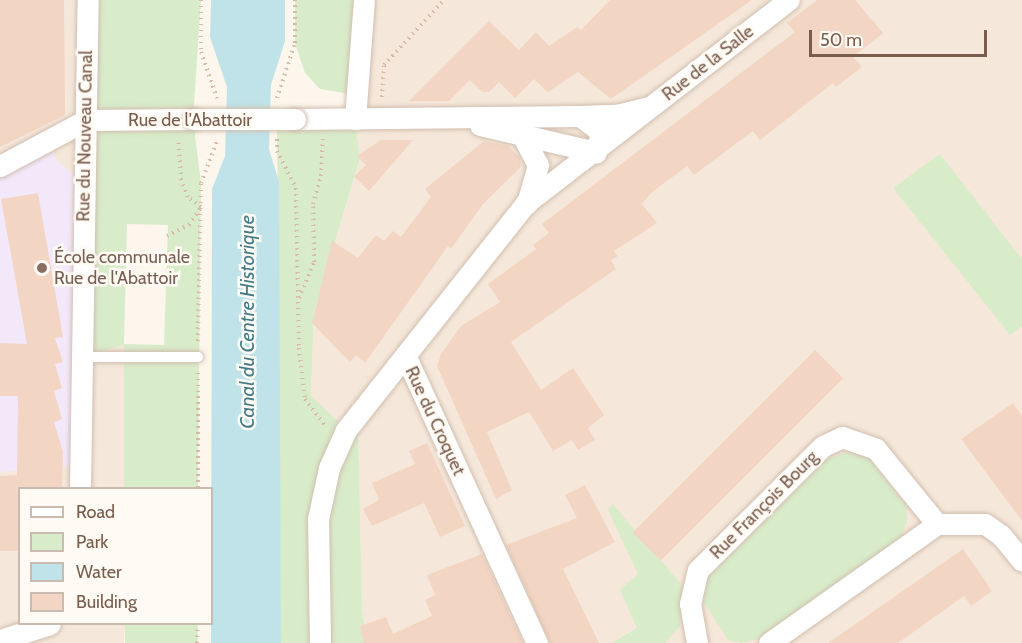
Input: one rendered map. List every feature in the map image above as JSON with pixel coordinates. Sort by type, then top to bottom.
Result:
[{"type":"street","name":"Rue du Nouveau Canal","points":[[80,487],[88,0]]},
{"type":"street","points":[[355,119],[364,0]]},
{"type":"street","name":"Rue de la Salle","points":[[456,119],[596,152],[789,0]]},
{"type":"street","name":"Rue de la Salle","points":[[286,123],[324,119],[617,116],[655,105]]},
{"type":"street","points":[[580,116],[601,132],[596,152]]},
{"type":"street","name":"Rue de l'Abattoir","points":[[86,120],[286,123]]},
{"type":"street","points":[[0,166],[86,120]]},
{"type":"street","points":[[522,135],[538,165],[526,203]]},
{"type":"street","name":"Rue du Croquet","points":[[537,643],[406,357],[526,203],[596,152]]},
{"type":"street","points":[[320,643],[318,519],[338,443],[406,357]]},
{"type":"street","name":"Rue François Bourg","points":[[697,643],[690,604],[699,570],[823,446],[842,437],[876,449],[937,524]]},
{"type":"street","points":[[769,643],[937,524],[985,524],[1001,535],[1022,561]]},
{"type":"street","points":[[0,640],[47,625]]},
{"type":"lane","points":[[81,357],[198,357]]},
{"type":"path","points":[[201,0],[201,52],[217,89],[217,112]]},
{"type":"path","points":[[277,105],[295,43],[295,0]]},
{"type":"path","points":[[381,119],[384,65],[444,0]]},
{"type":"path","points":[[297,301],[314,262],[313,204],[321,176],[324,119]]},
{"type":"path","points":[[172,120],[181,180],[188,197],[201,207]]},
{"type":"path","points":[[286,123],[277,151],[296,188],[297,301],[305,399],[338,443]]},
{"type":"path","points":[[198,487],[201,183],[217,134]]},
{"type":"path","points":[[167,236],[189,225],[201,207]]},
{"type":"path","points":[[198,625],[198,643]]},
{"type":"shaded area","points":[[0,0],[88,0],[82,357],[124,344],[124,487],[18,487],[18,625],[125,625],[124,643],[0,643]]},
{"type":"shaded area","points":[[364,0],[1022,0],[1022,643],[368,643],[362,610],[358,415],[346,430],[311,397],[314,312],[360,158],[355,119]]},
{"type":"shaded area","name":"École communale Rue de l'Abattoir","points":[[49,140],[58,162],[80,179],[80,465],[0,472],[0,166]]},
{"type":"green space","points":[[88,0],[201,0],[193,119],[201,183],[198,487],[124,487],[124,345],[81,357]],"holes":[[[127,224],[168,225],[164,345],[124,344]]]},
{"type":"green space","points":[[295,0],[364,0],[356,95],[320,89],[305,73],[295,43]]},
{"type":"green space","points":[[277,119],[355,119],[360,158],[314,312],[311,396],[346,429],[358,414],[362,610],[368,643],[281,643]]},
{"type":"green space","points":[[940,154],[1022,259],[1022,326],[1010,335],[893,188]]},
{"type":"green space","points":[[855,450],[864,453],[906,505],[907,521],[900,540],[764,637],[742,643],[728,640],[704,602],[707,578],[827,459]]},
{"type":"green space","points":[[612,503],[682,585],[680,626],[665,643],[612,643],[637,628],[620,590],[638,574],[608,510]]},
{"type":"green space","points":[[125,625],[198,625],[198,643],[125,643]]},
{"type":"water","name":"Canal du Centre Historique","points":[[211,0],[285,0],[285,41],[271,85],[269,149],[279,182],[281,643],[211,643],[211,625],[213,625],[212,189],[225,156],[227,87],[210,37]]},
{"type":"building","points":[[0,0],[64,0],[65,115],[0,147]]},
{"type":"building","points":[[610,0],[752,0],[611,99],[578,72],[548,92],[534,79],[515,98],[499,82],[489,92],[482,92],[470,80],[449,101],[409,101],[489,21],[519,50],[536,32],[549,46],[577,27],[581,30]]},
{"type":"building","points":[[817,0],[855,0],[883,33],[853,57],[862,67],[836,87],[833,83],[760,140],[753,131],[694,175],[687,166],[651,193],[642,204],[657,223],[614,251],[618,256],[611,260],[616,269],[511,342],[541,390],[573,368],[604,415],[588,428],[595,440],[578,450],[572,440],[553,451],[529,412],[487,432],[512,490],[496,499],[437,366],[441,354],[461,326],[500,302],[488,284],[536,249],[533,245],[549,233],[542,224],[795,32],[787,23]]},
{"type":"building","points":[[381,140],[413,140],[369,191],[354,176],[366,165],[357,156]]},
{"type":"building","points":[[484,141],[508,146],[520,158],[521,167],[483,204],[451,249],[448,246],[365,363],[356,355],[350,362],[312,323],[332,241],[358,258],[376,235],[384,241],[393,231],[401,237],[431,197],[425,189]]},
{"type":"building","points":[[38,193],[63,337],[55,338],[63,362],[55,364],[62,388],[54,391],[62,419],[54,422],[63,452],[62,487],[18,487],[18,551],[0,551],[0,476],[17,475],[18,396],[0,396],[0,343],[27,344],[1,199]]},
{"type":"building","points":[[815,350],[843,378],[661,561],[633,532]]},
{"type":"building","points":[[1013,403],[1022,416],[1022,521],[961,439]]},
{"type":"building","points":[[427,443],[465,526],[440,537],[424,503],[372,526],[363,509],[379,500],[372,483],[415,464],[409,451]]},
{"type":"building","points":[[585,485],[615,542],[563,569],[599,643],[550,643],[506,545],[577,518],[565,495]]},
{"type":"building","points":[[963,549],[992,591],[971,606],[964,596],[898,643],[828,643]]},
{"type":"building","points":[[482,554],[523,643],[364,643],[360,626],[386,617],[393,634],[432,616],[425,600],[435,595],[427,575]]},
{"type":"place","name":"École communale Rue de l'Abattoir","points":[[42,268]]}]
